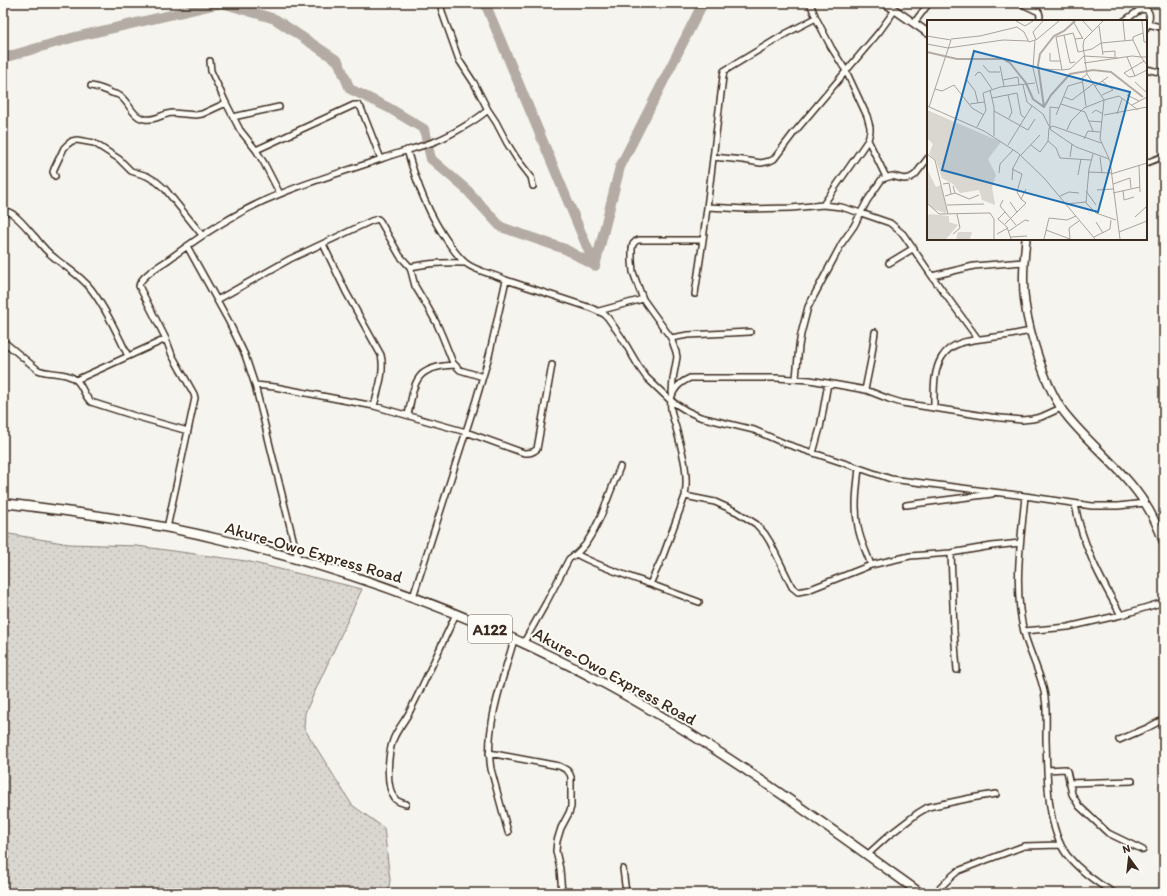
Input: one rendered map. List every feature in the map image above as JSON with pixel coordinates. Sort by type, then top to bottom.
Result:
[{"type":"highway","name":"Akure-Owo Express Road","points":[[3,503],[78,512],[223,540],[337,570],[456,614],[571,666],[609,686],[656,714],[730,759],[920,893]]},
{"type":"main road","points":[[886,3],[927,32]]},
{"type":"main road","points":[[1026,240],[1023,280],[1025,302],[1031,330],[1047,381],[1061,408],[1078,429],[1119,470],[1145,503],[1154,519],[1164,543]]},
{"type":"street","points":[[440,3],[459,60],[474,83],[507,143],[531,177],[532,186]]},
{"type":"street","points":[[810,3],[831,48],[846,71],[867,116],[870,127],[868,140],[823,205]]},
{"type":"street","points":[[914,23],[928,3]]},
{"type":"street","points":[[1020,3],[1038,12],[1040,16],[1039,20]]},
{"type":"street","points":[[1125,20],[1137,11],[1144,9],[1150,13],[1147,26],[1164,28]]},
{"type":"street","points":[[714,157],[761,162],[774,159],[793,134],[879,32],[895,10]]},
{"type":"street","points":[[695,294],[724,71],[787,33],[816,18]]},
{"type":"street","points":[[210,61],[211,71],[233,117],[240,130],[256,150],[280,194]]},
{"type":"street","points":[[1147,69],[1164,73]]},
{"type":"street","points":[[91,86],[104,89],[120,96],[139,118],[142,119],[153,119],[168,113],[202,114],[226,103]]},
{"type":"street","points":[[256,150],[354,105],[358,105],[361,108],[381,159]]},
{"type":"street","points":[[233,117],[279,107]]},
{"type":"street","points":[[167,528],[195,398],[172,355],[166,339],[139,286],[141,280],[186,246],[231,218],[280,194],[437,141],[488,110]]},
{"type":"street","points":[[55,176],[54,169],[64,148],[68,144],[77,140],[94,143],[119,159],[131,171],[147,176],[157,182],[165,189],[202,235]]},
{"type":"street","points":[[868,140],[886,177]]},
{"type":"street","points":[[407,150],[414,175],[431,215],[442,234],[465,263],[506,280],[604,314],[622,338],[638,367],[646,377],[671,401],[700,417],[754,430],[786,444],[891,479],[1101,507],[1145,503]]},
{"type":"street","points":[[1147,163],[1164,156]]},
{"type":"street","points":[[796,378],[800,340],[808,307],[839,248],[882,179],[892,176],[904,179],[910,178],[915,175],[927,159]]},
{"type":"street","points":[[707,208],[792,208],[823,205],[842,207],[861,212],[890,223],[903,234],[914,248],[932,276],[978,339]]},
{"type":"street","points":[[3,211],[7,210],[10,212],[48,253],[83,279],[104,308],[128,356]]},
{"type":"street","points":[[217,300],[290,259],[378,219],[400,256],[410,267],[415,286],[428,306],[437,324],[454,365],[460,370],[483,377]]},
{"type":"street","points":[[650,584],[663,556],[685,496],[685,459],[673,416],[671,401],[672,379],[676,352],[670,338],[643,299],[633,272],[632,249],[636,241],[703,240]]},
{"type":"street","points":[[323,244],[346,292],[381,355],[383,369],[374,406]]},
{"type":"street","points":[[186,246],[228,320],[245,355],[255,385],[298,559]]},
{"type":"street","points":[[889,263],[914,248]]},
{"type":"street","points":[[410,267],[442,262],[465,263]]},
{"type":"street","points":[[932,276],[974,266],[1024,262]]},
{"type":"street","points":[[413,597],[483,377],[506,280]]},
{"type":"street","points":[[599,311],[643,299]]},
{"type":"street","points":[[934,408],[937,369],[941,358],[946,351],[963,342],[1031,330]]},
{"type":"street","points":[[670,338],[688,335],[750,332]]},
{"type":"street","points":[[865,390],[875,332]]},
{"type":"street","points":[[76,380],[166,339]]},
{"type":"street","points":[[3,341],[38,370],[42,372],[55,372],[76,380],[86,398],[91,402],[188,431]]},
{"type":"street","points":[[408,415],[414,386],[418,379],[431,368],[441,365],[454,365]]},
{"type":"street","points":[[255,385],[275,387],[374,406],[466,432],[524,453],[529,453],[534,452],[537,449],[552,365]]},
{"type":"street","points":[[672,395],[683,381],[690,378],[796,378],[865,390],[890,399],[934,408],[992,417],[1022,420],[1032,419],[1041,417],[1061,408]]},
{"type":"street","points":[[812,453],[820,428],[828,383]]},
{"type":"street","points":[[523,644],[569,559],[585,544],[596,526],[620,467]]},
{"type":"street","points":[[859,468],[856,509],[857,520],[858,528],[871,565]]},
{"type":"street","points":[[906,505],[999,493]]},
{"type":"street","points":[[685,496],[715,502],[737,512],[756,524],[770,542],[792,587],[798,592],[808,590],[871,565],[888,560],[1020,543]]},
{"type":"street","points":[[1025,496],[1020,543],[1019,587],[1024,631],[1045,696],[1047,770],[1053,819],[1061,845],[1067,855],[1080,869],[1102,886],[1114,893]]},
{"type":"street","points":[[1075,504],[1087,549],[1104,585],[1121,615]]},
{"type":"street","points":[[951,553],[957,670]]},
{"type":"street","points":[[576,554],[612,571],[699,602]]},
{"type":"street","points":[[1024,631],[1068,627],[1121,615],[1164,602]]},
{"type":"street","points":[[406,804],[398,802],[395,799],[389,784],[388,772],[393,740],[409,712],[456,614]]},
{"type":"street","points":[[508,832],[491,769],[489,753],[490,732],[514,640]]},
{"type":"street","points":[[1119,740],[1164,719]]},
{"type":"street","points":[[489,753],[559,766],[570,773],[571,807],[558,835],[556,851],[562,893]]},
{"type":"street","points":[[1047,770],[1065,769],[1067,771],[1074,800],[1079,806],[1096,823],[1114,836],[1143,850]]},
{"type":"street","points":[[1069,783],[1132,781]]},
{"type":"street","points":[[867,855],[893,832],[928,807],[996,794]]},
{"type":"street","points":[[935,893],[958,871],[980,862],[1024,846],[1061,845]]},
{"type":"street","points":[[623,869],[626,893]]},
{"type":"shaded area","points":[[3,533],[69,544],[137,546],[246,561],[362,589],[305,713],[304,728],[352,805],[384,828],[390,880],[388,893],[3,893]]},
{"type":"waterway","points":[[3,58],[75,37],[222,3],[275,19],[338,61],[350,89],[389,108],[424,129],[431,159],[467,190],[501,227],[565,249],[595,266],[620,167],[703,3]]},
{"type":"waterway","points":[[485,3],[595,266]]}]
